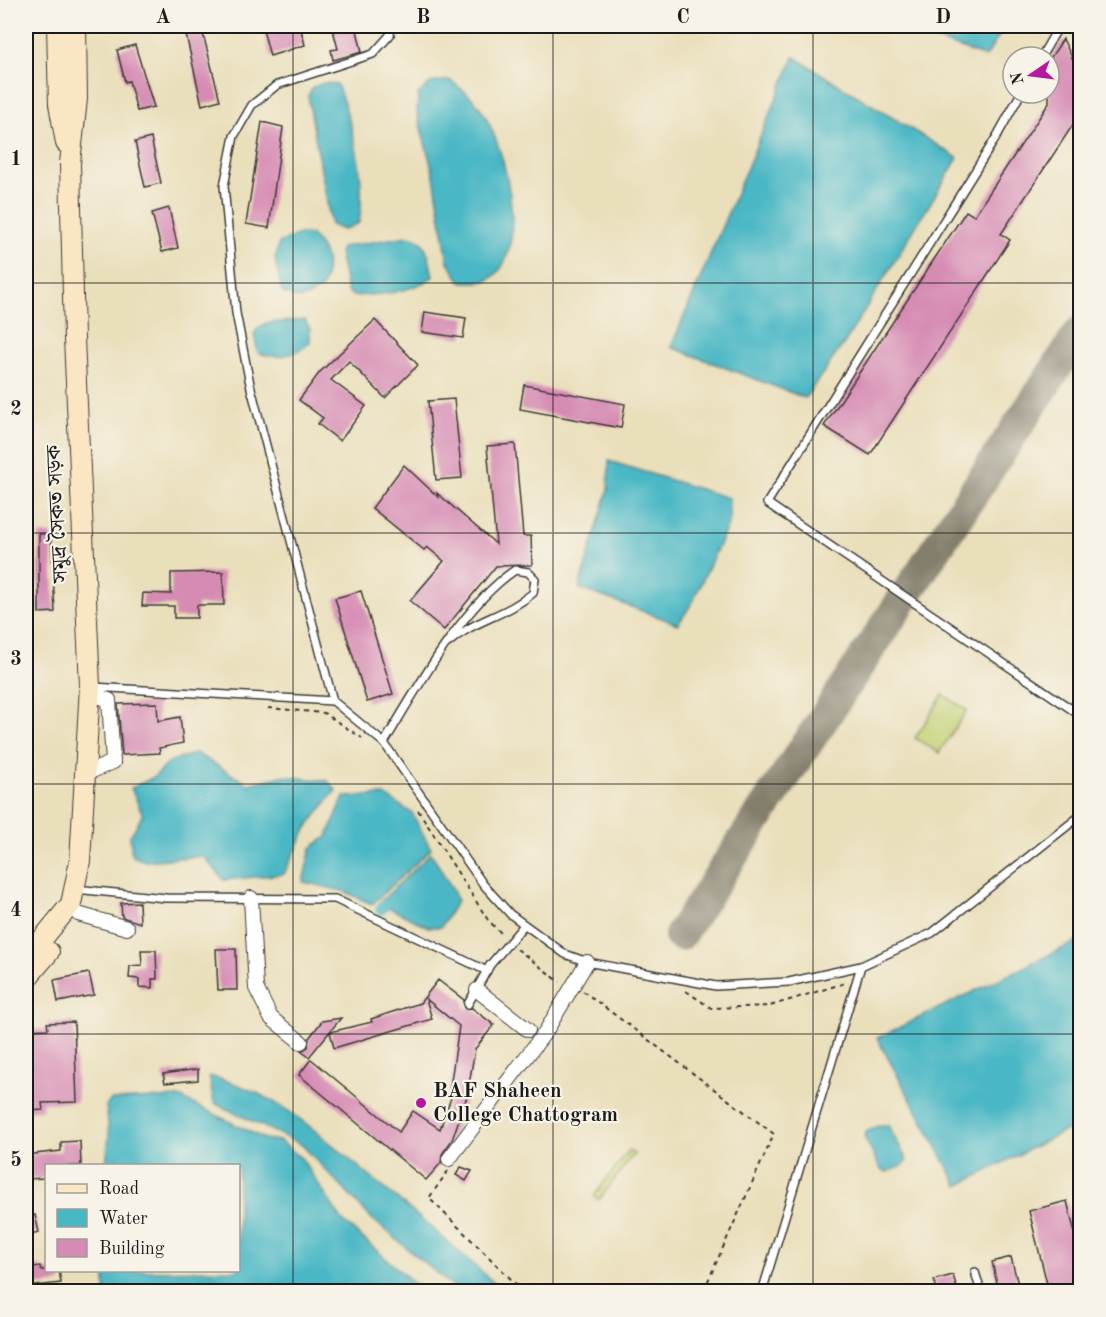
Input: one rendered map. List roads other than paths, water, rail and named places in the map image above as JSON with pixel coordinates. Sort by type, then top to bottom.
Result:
[{"type":"main road","name":"সমুদ্র সৈকত সড়ক","points":[[57,26],[59,104],[70,163]]},
{"type":"main road","name":"সমুদ্র সৈকত সড়ক","points":[[26,959],[71,904],[80,861],[90,690],[74,339],[70,163],[77,99],[76,26]]},
{"type":"main road","name":"সমুদ্র সৈকত সড়ক","points":[[26,978],[78,914],[85,890],[80,861]]},
{"type":"street","points":[[85,774],[113,762],[109,700],[90,690]]},
{"type":"street","points":[[250,898],[256,988],[271,1018],[301,1041]]},
{"type":"street","points":[[78,914],[127,928]]},
{"type":"street","points":[[449,1164],[546,1031],[586,962]]},
{"type":"street","points":[[477,990],[528,1030]]},
{"type":"lane","points":[[391,26],[390,35],[373,54],[277,85],[252,105],[234,136],[224,186],[236,313],[249,384],[333,701],[384,743],[483,884],[524,925],[565,954],[586,962],[716,986],[789,982],[861,966],[932,933],[1080,816]]},
{"type":"lane","points":[[1048,45],[1059,26]]},
{"type":"lane","points":[[1014,105],[767,503],[1080,715]]},
{"type":"lane","points":[[384,743],[448,643],[495,583],[516,570],[528,572],[535,579],[533,593],[522,603],[502,615],[464,628],[448,643]]},
{"type":"lane","points":[[90,690],[333,701]]},
{"type":"lane","points":[[85,890],[166,898],[335,899],[487,971]]},
{"type":"lane","points":[[468,1004],[487,971],[524,925]]},
{"type":"lane","points":[[762,1292],[861,966]]},
{"type":"lane","points":[[975,1272],[981,1292]]},
{"type":"water","points":[[916,26],[1005,26],[986,57],[923,35]]},
{"type":"water","points":[[794,57],[958,158],[845,342],[805,398],[671,347]]},
{"type":"water","points":[[450,80],[475,101],[486,117],[504,165],[510,193],[512,221],[510,246],[502,266],[488,280],[482,282],[461,282],[448,262],[434,176],[417,113],[418,94],[430,83]]},
{"type":"water","points":[[324,83],[337,84],[353,135],[360,170],[359,223],[343,230],[331,225],[308,96],[313,87]]},
{"type":"water","points":[[299,234],[311,235],[321,247],[327,265],[322,288],[302,298],[282,292],[275,259],[279,243]]},
{"type":"water","points":[[408,236],[420,241],[424,246],[433,277],[415,287],[394,292],[353,296],[347,291],[339,252],[342,247]]},
{"type":"water","points":[[305,320],[310,330],[310,342],[304,347],[292,354],[279,356],[258,353],[254,335],[257,329],[266,323]]},
{"type":"water","points":[[609,461],[729,498],[729,523],[691,605],[678,624],[579,588],[608,490]]},
{"type":"water","points":[[196,753],[248,784],[282,776],[328,781],[336,790],[308,826],[284,874],[224,880],[203,856],[145,861],[132,856],[130,836],[143,815],[131,788],[154,777],[171,761]]},
{"type":"water","points":[[385,795],[412,813],[431,849],[372,904],[343,891],[303,882],[311,848],[327,837],[344,797]]},
{"type":"water","points":[[431,853],[457,901],[441,927],[428,927],[379,903]]},
{"type":"water","points":[[1080,940],[1080,1123],[958,1186],[877,1038]]},
{"type":"water","points":[[209,1076],[254,1092],[312,1128],[503,1291],[458,1291],[371,1218],[302,1145],[214,1103]]},
{"type":"water","points":[[179,1097],[265,1139],[280,1141],[302,1159],[342,1220],[423,1291],[105,1291],[105,1272],[240,1272],[240,1164],[106,1164],[109,1135],[106,1106],[111,1100]]},
{"type":"water","points":[[881,1125],[888,1125],[907,1160],[903,1166],[887,1172],[881,1170],[864,1137],[866,1132]]},
{"type":"waterway","points":[[381,909],[384,906]]},
{"type":"place","name":"BAF Shaheen College Chattogram","points":[[421,1103]]}]
